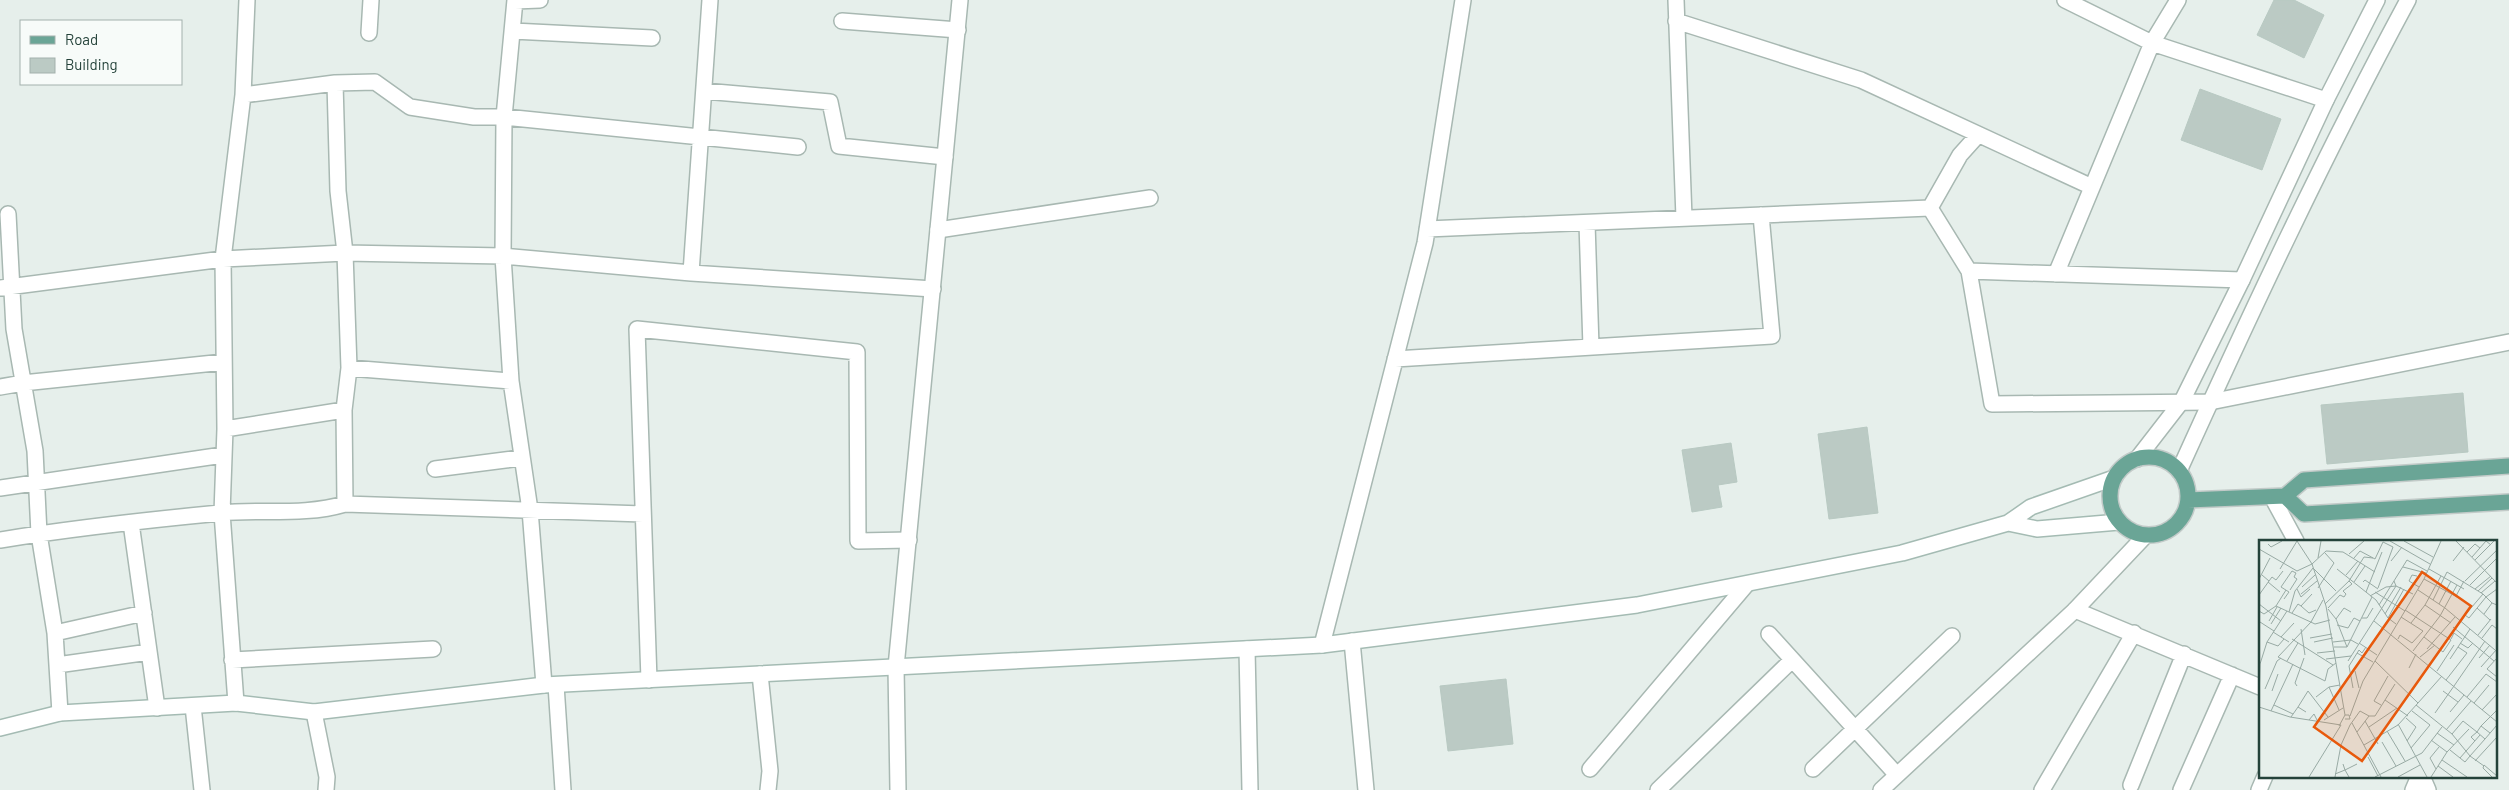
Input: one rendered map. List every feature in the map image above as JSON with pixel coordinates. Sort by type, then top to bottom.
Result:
[{"type":"main road","points":[[2152,457],[2167,462],[2178,471],[2186,484],[2188,500],[2184,514],[2174,527],[2161,534],[2145,536],[2131,531],[2119,522],[2111,508],[2110,493],[2114,478],[2124,466],[2137,459],[2152,457]]},
{"type":"main road","points":[[2188,500],[2278,497],[2304,480],[2509,466]]},
{"type":"main road","points":[[2278,497],[2304,514],[2509,502]]},
{"type":"street","points":[[236,703],[222,512],[225,429],[223,259],[243,95],[247,0]]},
{"type":"street","points":[[369,33],[371,0]]},
{"type":"street","points":[[540,0],[515,0],[504,117],[503,256],[511,381],[530,510],[563,790]]},
{"type":"street","points":[[691,273],[710,0]]},
{"type":"street","points":[[898,790],[896,667],[960,0]]},
{"type":"street","points":[[1322,645],[1427,230],[1463,0]]},
{"type":"street","points":[[1676,0],[1684,218]]},
{"type":"street","points":[[2065,0],[2152,43],[2326,100]]},
{"type":"street","points":[[2056,274],[2152,43],[2178,0]]},
{"type":"street","points":[[2137,459],[2182,401],[2242,280],[2326,100],[2377,0]]},
{"type":"street","points":[[2178,471],[2351,106],[2408,0]]},
{"type":"street","points":[[1676,21],[1861,80],[2092,187]]},
{"type":"street","points":[[842,22],[958,30]]},
{"type":"street","points":[[513,31],[652,38]]},
{"type":"street","points":[[243,95],[335,82],[375,82],[410,107],[474,117],[504,117],[798,147]]},
{"type":"street","points":[[335,82],[338,191],[345,253],[349,368],[344,410],[345,504]]},
{"type":"street","points":[[704,91],[830,102],[839,146],[945,157]]},
{"type":"street","points":[[1930,208],[1960,155],[1978,135]]},
{"type":"street","points":[[938,230],[1150,198]]},
{"type":"street","points":[[1427,230],[1930,208]]},
{"type":"street","points":[[1930,208],[1969,271],[1992,404],[2210,402],[2509,342]]},
{"type":"street","points":[[8,214],[5,240],[6,287],[35,451],[40,534],[55,633],[60,712]]},
{"type":"street","points":[[1395,359],[1772,336],[1762,215]]},
{"type":"street","points":[[1588,223],[1591,347]]},
{"type":"street","points":[[6,287],[223,259],[345,253],[503,256],[691,273],[933,289]]},
{"type":"street","points":[[1969,271],[2242,280]]},
{"type":"street","points":[[649,680],[638,329],[857,352],[858,541],[908,540]]},
{"type":"street","points":[[0,387],[23,382],[224,362]]},
{"type":"street","points":[[349,368],[511,381]]},
{"type":"street","points":[[225,429],[344,410]]},
{"type":"street","points":[[0,488],[223,454]]},
{"type":"street","points":[[435,469],[522,458]]},
{"type":"street","points":[[0,728],[60,712],[236,703],[314,712],[550,685],[1322,645],[1636,606],[1902,554],[2008,523],[2031,507],[2114,478]]},
{"type":"street","points":[[2278,497],[2296,540]]},
{"type":"street","points":[[0,540],[222,512],[322,511],[345,504],[643,514]]},
{"type":"street","points":[[2008,523],[2037,529],[2119,522]]},
{"type":"street","points":[[132,523],[157,708]]},
{"type":"street","points":[[1881,790],[1896,774],[2075,610],[2145,536]]},
{"type":"street","points":[[1590,769],[1748,584]]},
{"type":"street","points":[[2075,610],[2259,687]]},
{"type":"street","points":[[55,633],[144,613]]},
{"type":"street","points":[[2042,790],[2134,633]]},
{"type":"street","points":[[1769,634],[1896,774]]},
{"type":"street","points":[[1813,769],[1856,730],[1952,636]]},
{"type":"street","points":[[1352,641],[1366,790]]},
{"type":"street","points":[[232,660],[433,649]]},
{"type":"street","points":[[1247,649],[1250,790]]},
{"type":"street","points":[[57,665],[149,652]]},
{"type":"street","points":[[2131,785],[2184,654]]},
{"type":"street","points":[[1658,790],[1792,660]]},
{"type":"street","points":[[760,674],[770,771],[768,790]]},
{"type":"street","points":[[2181,790],[2232,675]]},
{"type":"street","points":[[193,706],[202,790]]},
{"type":"street","points":[[314,712],[327,777],[326,790]]},
{"type":"street","points":[[2259,790],[2264,778]]},
{"type":"street","points":[[2413,790],[2419,778]]},
{"type":"street","points":[[2421,778],[2428,790]]},
{"type":"building","points":[[2274,0],[2294,0],[2324,15],[2304,58],[2257,35]]},
{"type":"building","points":[[2200,89],[2281,119],[2262,170],[2181,140]]},
{"type":"building","points":[[2463,393],[2468,452],[2327,464],[2321,405]]},
{"type":"building","points":[[1867,427],[1878,513],[1829,519],[1818,434]]},
{"type":"building","points":[[1731,443],[1737,482],[1718,485],[1722,507],[1692,512],[1682,450]]},
{"type":"building","points":[[1506,679],[1513,744],[1448,751],[1440,686]]}]
